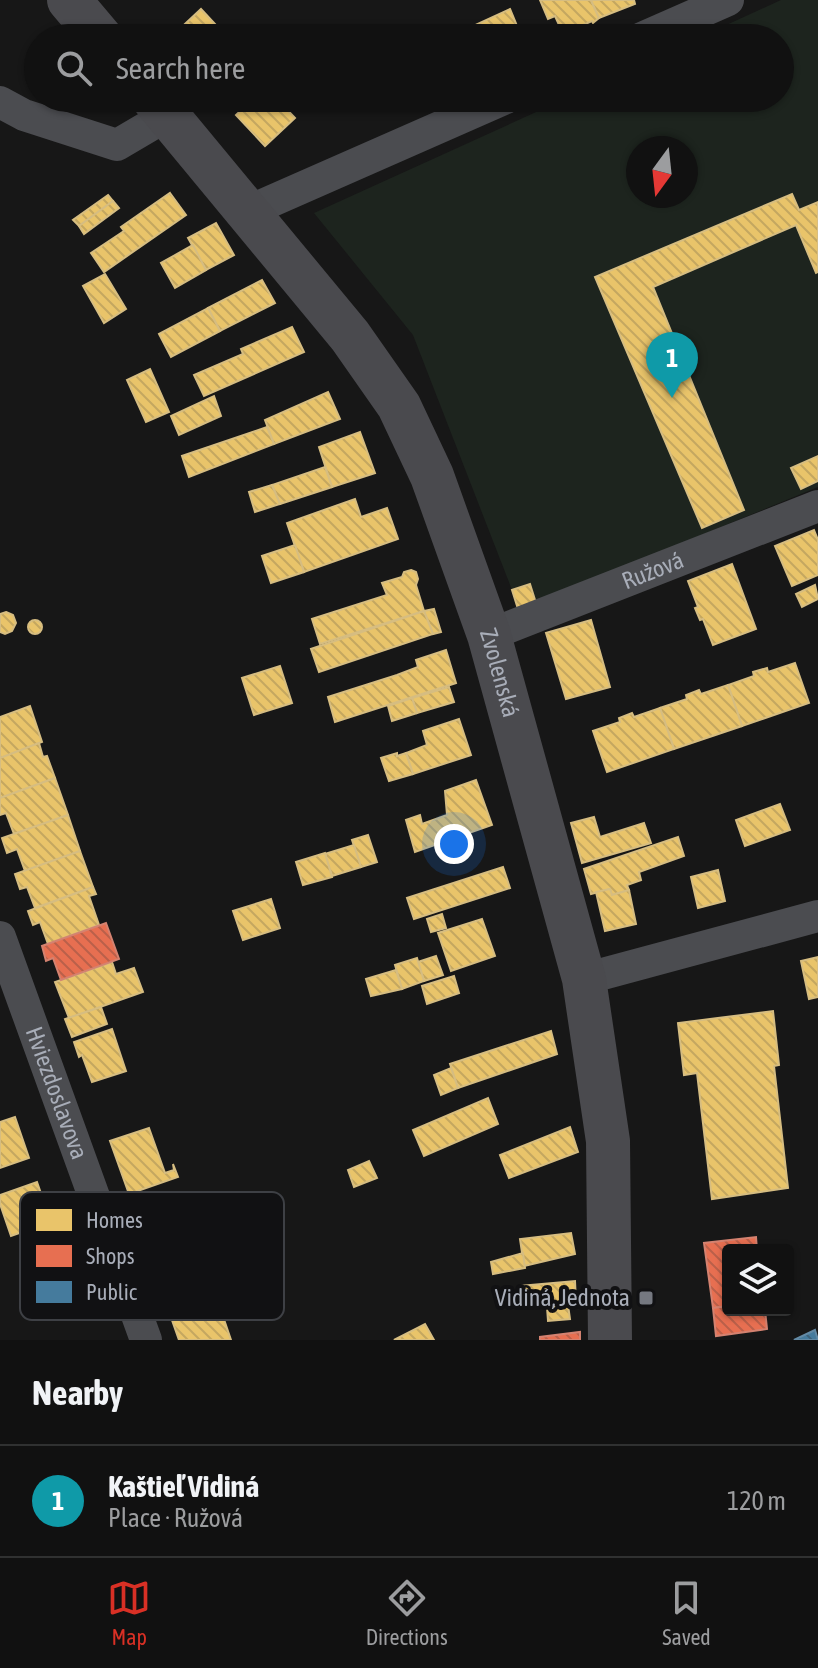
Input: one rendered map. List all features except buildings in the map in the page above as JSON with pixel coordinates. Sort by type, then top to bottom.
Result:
[{"type":"street","points":[[69,0],[89,24]]},
{"type":"street","points":[[674,24],[728,0]]},
{"type":"street","points":[[0,102],[24,115],[117,145],[154,112]]},
{"type":"street","name":"Zvolenská","points":[[164,112],[350,336],[399,406],[432,476],[489,635],[584,979],[608,1141],[610,1340]]},
{"type":"street","points":[[249,211],[474,112]]},
{"type":"street","name":"Ružová","points":[[489,635],[818,506]]},
{"type":"street","points":[[584,979],[818,916]]},
{"type":"street","name":"Hviezdoslavova","points":[[0,937],[92,1192]]},
{"type":"street","name":"Hviezdoslavova","points":[[139,1320],[146,1340]]},
{"type":"shaded area","points":[[781,0],[818,0],[818,487],[536,603],[512,590],[413,335],[314,213],[536,112],[794,112],[794,24],[729,24]]},
{"type":"place","name":"Kaštieľ Vidiná","points":[[672,398]]},
{"type":"place","name":"Vidiná, Jednota","points":[[646,1298]]}]
